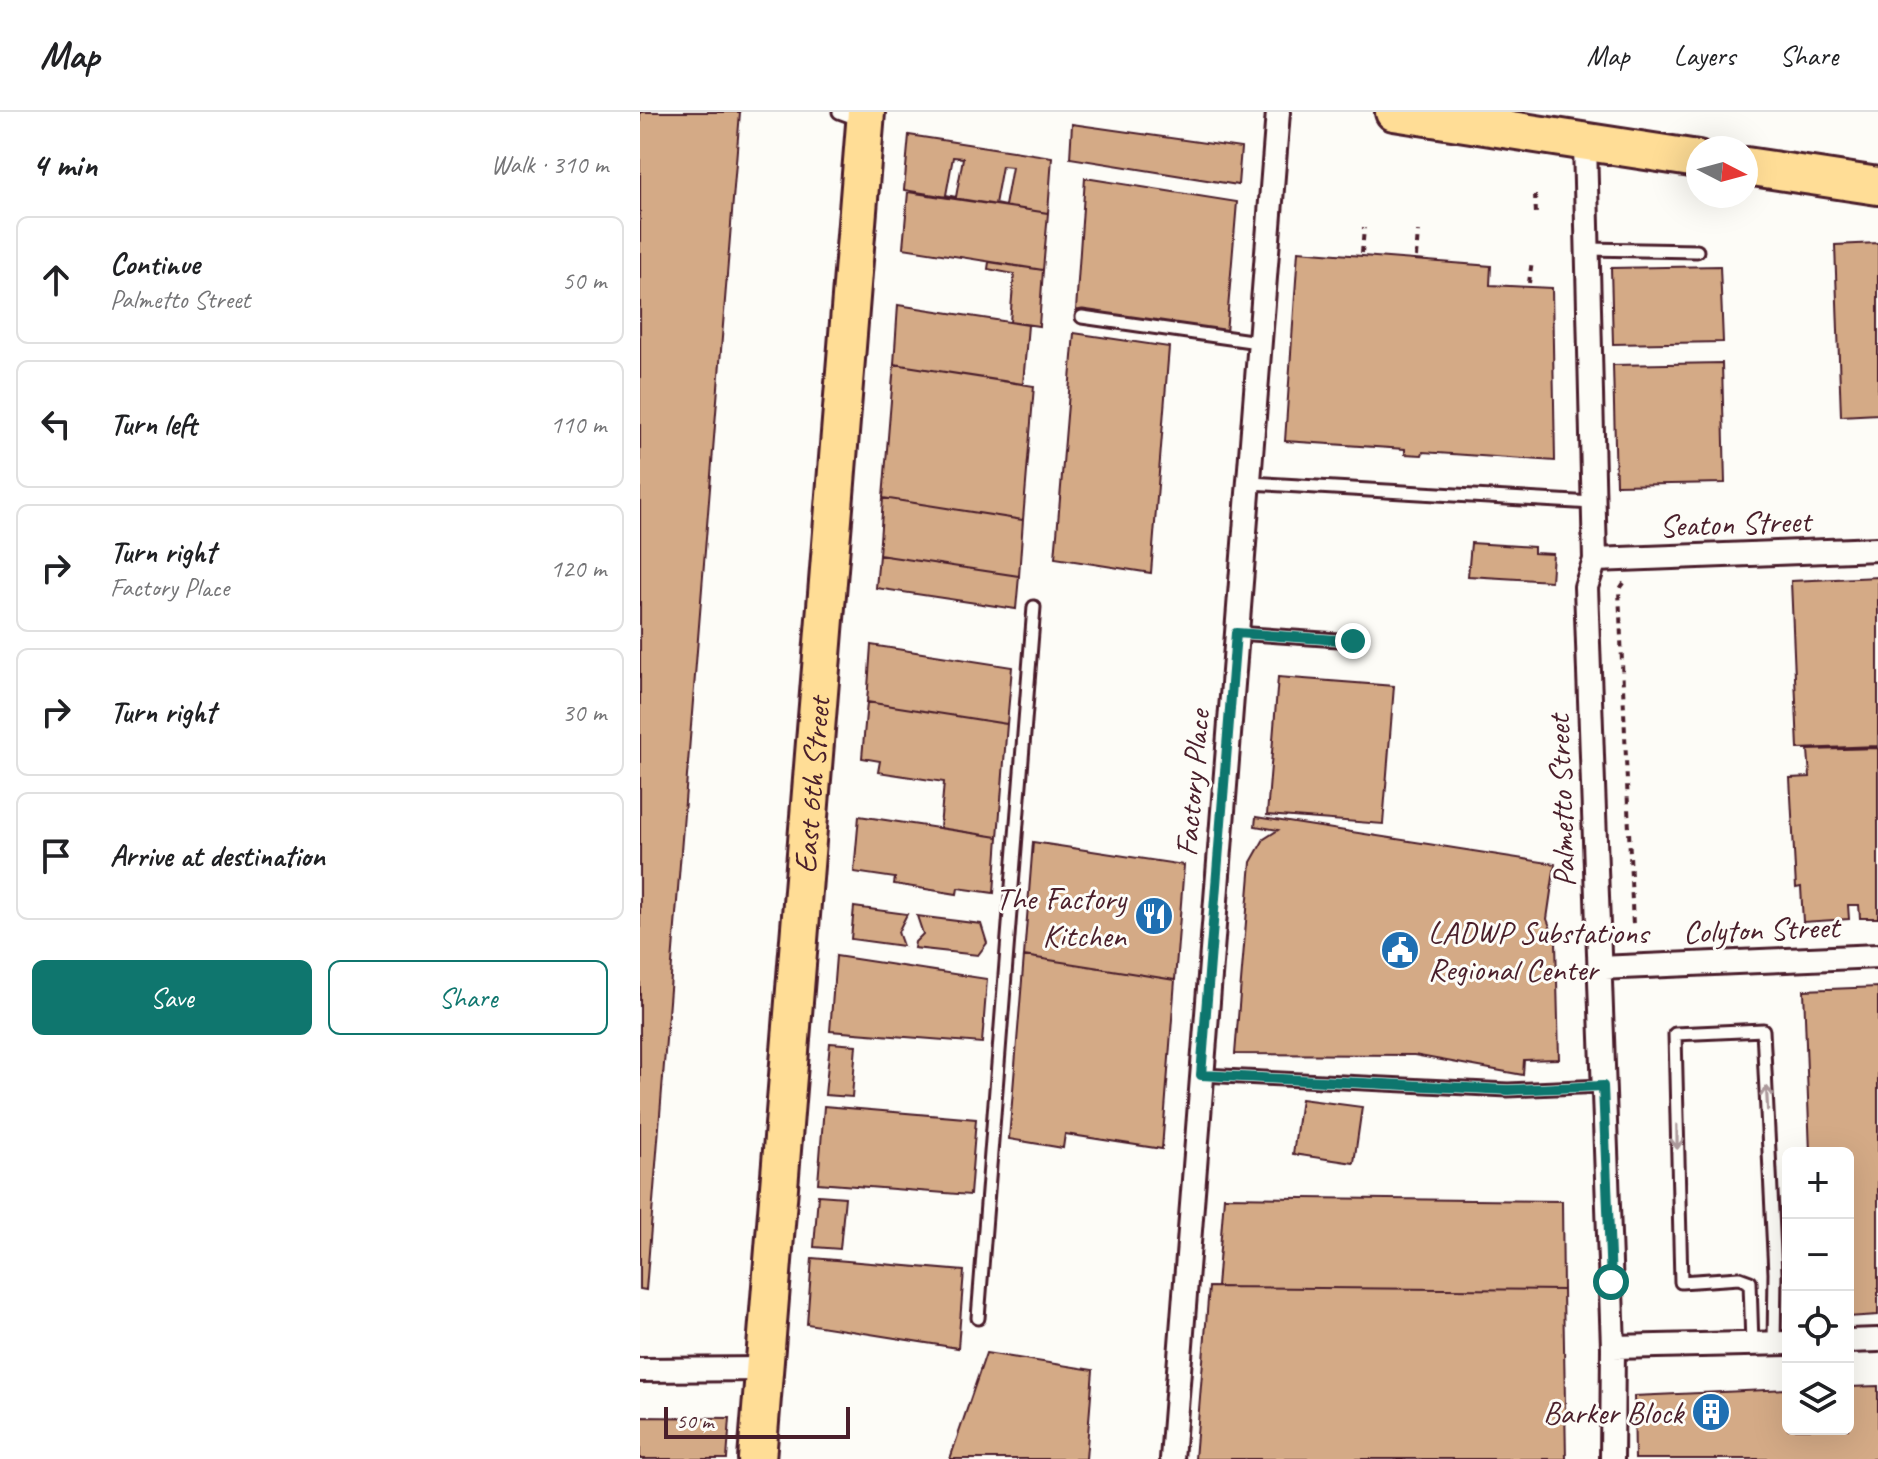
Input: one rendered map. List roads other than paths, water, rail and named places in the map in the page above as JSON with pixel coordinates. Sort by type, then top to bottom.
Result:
[{"type":"main road","points":[[1394,112],[1686,157]]},
{"type":"main road","name":"East 6th Street","points":[[757,1459],[857,115]]},
{"type":"main road","points":[[1758,168],[1878,186]]},
{"type":"street","name":"Factory Place","points":[[1172,1459],[1278,112]]},
{"type":"street","name":"Palmetto Street","points":[[1585,142],[1595,560],[1586,587],[1613,1347],[1612,1459]]},
{"type":"street","name":"Seaton Street","points":[[1595,560],[1878,549]]},
{"type":"street","name":"Colyton Street","points":[[1599,968],[1878,956]]},
{"type":"street","points":[[1854,1341],[1878,1340]]},
{"type":"street","points":[[1613,1347],[1771,1343]]},
{"type":"street","points":[[640,1370],[764,1369]]},
{"type":"lane","points":[[1587,249],[1697,251]]},
{"type":"lane","points":[[1082,317],[1258,342]]},
{"type":"lane","points":[[1249,483],[1593,503]]},
{"type":"lane","points":[[978,1318],[1034,607]]},
{"type":"lane","points":[[1236,633],[1353,641]]},
{"type":"lane","points":[[1763,1030],[1775,1273],[1771,1343],[1750,1282],[1739,1278],[1681,1282],[1675,1034],[1763,1030]]},
{"type":"lane","points":[[1201,1075],[1508,1090],[1603,1086]]},
{"type":"place","name":"The Factory Kitchen","points":[[1154,916]]},
{"type":"place","name":"LADWP Substations Regional Center","points":[[1400,950]]},
{"type":"place","name":"Barker Block","points":[[1711,1412]]}]
